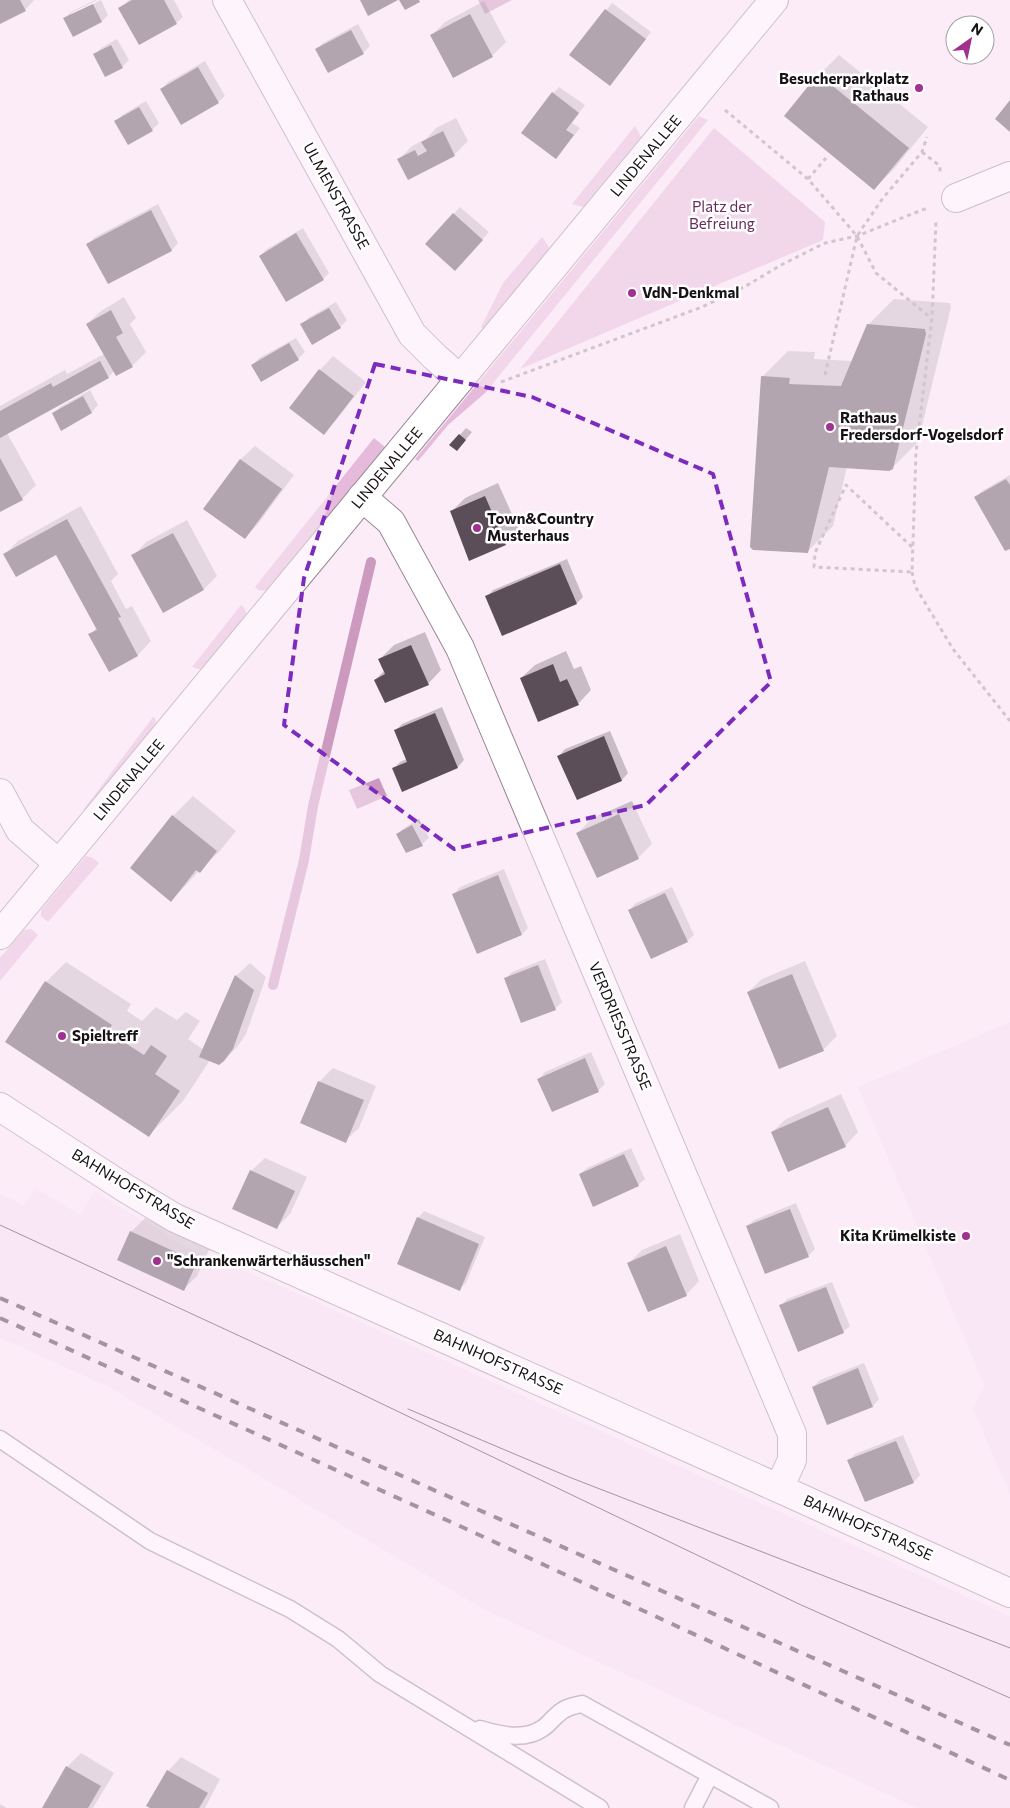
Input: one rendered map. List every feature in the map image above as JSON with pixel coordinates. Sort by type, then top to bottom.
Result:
[{"type":"street","name":"ULMENSTRASSE","points":[[227,0],[412,334],[435,358],[460,379]]},
{"type":"street","name":"LINDENALLEE","points":[[0,935],[774,0]]},
{"type":"street","points":[[946,201],[1010,176]]},
{"type":"street","name":"VERDRIESSTRASSE","points":[[362,498],[391,522],[460,648],[792,1434],[792,1460],[779,1488]]},
{"type":"street","points":[[0,793],[20,830],[59,864]]},
{"type":"street","name":"BAHNHOFSTRASSE","points":[[0,1107],[175,1218],[1010,1593]]},
{"type":"lane","points":[[0,1439],[150,1541],[290,1609],[338,1639],[380,1674],[600,1808]]},
{"type":"lane","points":[[459,1722],[493,1733],[523,1737],[543,1729],[558,1713],[569,1707],[582,1704],[770,1808]]},
{"type":"lane","points":[[693,1808],[710,1775]]},
{"type":"path","points":[[724,110],[808,179],[858,236],[876,273],[932,318]]},
{"type":"path","points":[[825,375],[858,236],[883,198],[922,152],[927,137]]},
{"type":"path","points":[[922,152],[940,166],[946,201],[916,452],[912,572],[915,586],[953,649],[1010,721]]},
{"type":"path","points":[[808,179],[826,158]]},
{"type":"path","points":[[501,382],[702,307],[746,286],[781,265],[826,244],[858,236],[946,201]]},
{"type":"path","points":[[912,547],[846,485],[815,553],[814,567],[912,572]]},
{"type":"highlighted area","points":[[375,364],[532,397],[713,474],[771,682],[646,805],[454,849],[284,725],[304,578]]},
{"type":"shaded area","points":[[478,0],[512,0],[485,14]]},
{"type":"shaded area","points":[[379,778],[387,796],[357,809],[349,790]]},
{"type":"shaded area","name":"Kita Krümelkiste","points":[[1010,1022],[1010,1495],[973,1409],[984,1385],[858,1087]]},
{"type":"shaded area","points":[[35,1187],[80,1215],[94,1191],[186,1247],[287,1289],[1010,1616],[1010,1808],[917,1808],[485,1610],[109,1387],[0,1338],[0,1194],[24,1205]]},
{"type":"green space","points":[[699,116],[708,120],[485,393],[448,425],[418,461],[415,459]]},
{"type":"green space","points":[[635,126],[641,137],[583,207],[572,204]]},
{"type":"green space","name":"Platz der Befreiung","points":[[714,128],[825,222],[823,240],[520,369]]},
{"type":"green space","points":[[542,237],[550,249],[483,329],[481,327],[503,283]]},
{"type":"green space","points":[[374,438],[385,447],[267,591],[258,590],[255,587]]},
{"type":"green space","points":[[241,605],[244,607],[247,615],[202,670],[192,667]]},
{"type":"green space","points":[[153,717],[155,718],[156,726],[86,811],[84,809]]},
{"type":"green space","points":[[86,856],[93,858],[99,863],[48,922],[41,916],[41,910]]},
{"type":"green space","points":[[31,929],[38,935],[0,981],[0,958],[24,930]]},
{"type":"building","points":[[0,0],[20,0],[26,11],[0,24]]},
{"type":"building","points":[[132,0],[164,0],[177,24],[139,45],[118,8]]},
{"type":"building","points":[[360,0],[398,0],[368,16]]},
{"type":"building","points":[[399,0],[419,0],[420,2],[405,10]]},
{"type":"building","points":[[93,4],[102,22],[73,37],[63,18]]},
{"type":"building","points":[[605,9],[646,39],[610,86],[569,55]]},
{"type":"building","points":[[470,14],[493,57],[453,78],[430,35]]},
{"type":"building","points":[[351,30],[364,54],[328,73],[315,49]]},
{"type":"building","points":[[111,45],[123,68],[105,77],[93,54]]},
{"type":"building","points":[[198,67],[219,103],[181,125],[160,89]]},
{"type":"building","points":[[818,74],[909,148],[874,190],[784,116]]},
{"type":"building","points":[[552,92],[579,113],[566,130],[574,135],[556,159],[521,133]]},
{"type":"building","points":[[1010,100],[1010,132],[995,119]]},
{"type":"building","points":[[139,107],[153,131],[128,145],[114,121]]},
{"type":"building","points":[[443,131],[455,156],[408,180],[397,159],[415,150],[418,156],[427,151],[421,142]]},
{"type":"building","points":[[151,210],[172,251],[108,284],[86,244]]},
{"type":"building","points":[[453,213],[483,240],[455,271],[425,244]]},
{"type":"building","points":[[296,233],[324,280],[286,302],[259,256]]},
{"type":"building","points":[[329,308],[341,328],[312,345],[300,324]]},
{"type":"building","points":[[111,310],[123,333],[116,337],[133,367],[116,376],[86,324]]},
{"type":"building","name":"Rathaus Fredersdorf-Vogelsdorf","points":[[867,324],[925,329],[926,334],[893,469],[889,471],[829,467],[808,553],[753,550],[750,547],[761,376],[790,378],[789,384],[841,386]]},
{"type":"building","points":[[289,343],[299,360],[261,382],[251,365]]},
{"type":"building","points":[[100,361],[109,378],[0,438],[0,411],[51,383],[53,387]]},
{"type":"building","points":[[319,369],[354,396],[324,435],[289,408]]},
{"type":"building","points":[[83,396],[92,413],[61,431],[52,413]]},
{"type":"building","points":[[459,434],[466,440],[457,451],[449,445]]},
{"type":"building","points":[[0,458],[23,500],[0,512]]},
{"type":"building","points":[[240,459],[282,489],[245,539],[203,509]]},
{"type":"building","points":[[1006,479],[1010,485],[1010,549],[1005,551],[974,497]]},
{"type":"building","name":"Town&Country Musterhaus","points":[[485,496],[506,545],[469,561],[450,511]]},
{"type":"building","points":[[67,519],[121,617],[118,618],[138,656],[109,672],[88,634],[97,630],[56,555],[16,577],[3,554]]},
{"type":"building","points":[[173,533],[204,590],[163,613],[131,555]]},
{"type":"building","points":[[560,564],[577,604],[502,636],[485,596]]},
{"type":"building","points":[[411,645],[429,685],[385,703],[374,680],[385,674],[378,659]]},
{"type":"building","points":[[553,664],[560,682],[567,679],[579,705],[538,722],[520,678]]},
{"type":"building","points":[[435,713],[458,768],[402,792],[392,768],[407,762],[394,730]]},
{"type":"building","points":[[604,736],[622,781],[577,800],[557,756]]},
{"type":"building","points":[[619,814],[639,859],[597,878],[576,833]]},
{"type":"building","points":[[172,815],[217,851],[200,873],[196,870],[171,902],[130,868]]},
{"type":"building","points":[[412,825],[423,846],[406,853],[396,834]]},
{"type":"building","points":[[498,875],[522,935],[477,954],[452,894]]},
{"type":"building","points":[[665,893],[688,942],[651,959],[628,910]]},
{"type":"building","points":[[538,965],[556,1010],[521,1023],[504,978]]},
{"type":"building","points":[[792,974],[824,1051],[779,1069],[747,992]]},
{"type":"building","points":[[235,975],[254,990],[233,1049],[219,1065],[199,1057]]},
{"type":"building","points":[[45,981],[112,1025],[108,1032],[144,1055],[151,1045],[167,1056],[155,1074],[180,1091],[149,1137],[5,1042]]},
{"type":"building","points":[[585,1058],[599,1092],[552,1112],[537,1079]]},
{"type":"building","points":[[318,1081],[364,1100],[346,1143],[300,1123]]},
{"type":"building","points":[[828,1107],[846,1147],[788,1172],[771,1132]]},
{"type":"building","points":[[624,1154],[639,1186],[593,1207],[579,1174]]},
{"type":"building","points":[[250,1170],[295,1191],[277,1229],[232,1209]]},
{"type":"building","points":[[790,1209],[809,1257],[765,1274],[746,1226]]},
{"type":"building","points":[[417,1217],[479,1244],[460,1291],[397,1264]]},
{"type":"building","name":"\"Schrankenwärterhäusschen\"","points":[[130,1231],[197,1262],[184,1291],[117,1260]]},
{"type":"building","points":[[666,1246],[687,1296],[648,1312],[627,1263]]},
{"type":"building","points":[[826,1287],[844,1333],[798,1352],[779,1305]]},
{"type":"building","points":[[858,1368],[873,1407],[827,1425],[812,1387]]},
{"type":"building","points":[[896,1441],[914,1483],[865,1502],[847,1460]]},
{"type":"building","points":[[66,1766],[101,1786],[88,1808],[42,1808]]},
{"type":"building","points":[[167,1770],[208,1793],[199,1808],[150,1808],[146,1806]]},
{"type":"waterway","points":[[273,985],[304,860],[313,806],[371,562]]},
{"type":"tram line","points":[[0,1225],[272,1351],[799,1604],[1010,1698]]},
{"type":"tram line","points":[[408,1409],[569,1477],[1010,1648]]},
{"type":"railway","points":[[0,1298],[1010,1745]]},
{"type":"railway","points":[[0,1318],[462,1527],[1010,1780]]},
{"type":"place","name":"Besucherparkplatz Rathaus","points":[[919,88]]},
{"type":"place","name":"VdN-Denkmal","points":[[632,293]]},
{"type":"place","name":"Rathaus Fredersdorf-Vogelsdorf","points":[[830,427]]},
{"type":"place","name":"Town&Country Musterhaus","points":[[477,528]]},
{"type":"place","name":"Spieltreff","points":[[62,1036]]},
{"type":"place","name":"Kita Krümelkiste","points":[[966,1236]]},
{"type":"place","name":"\"Schrankenwärterhäusschen\"","points":[[157,1261]]}]
